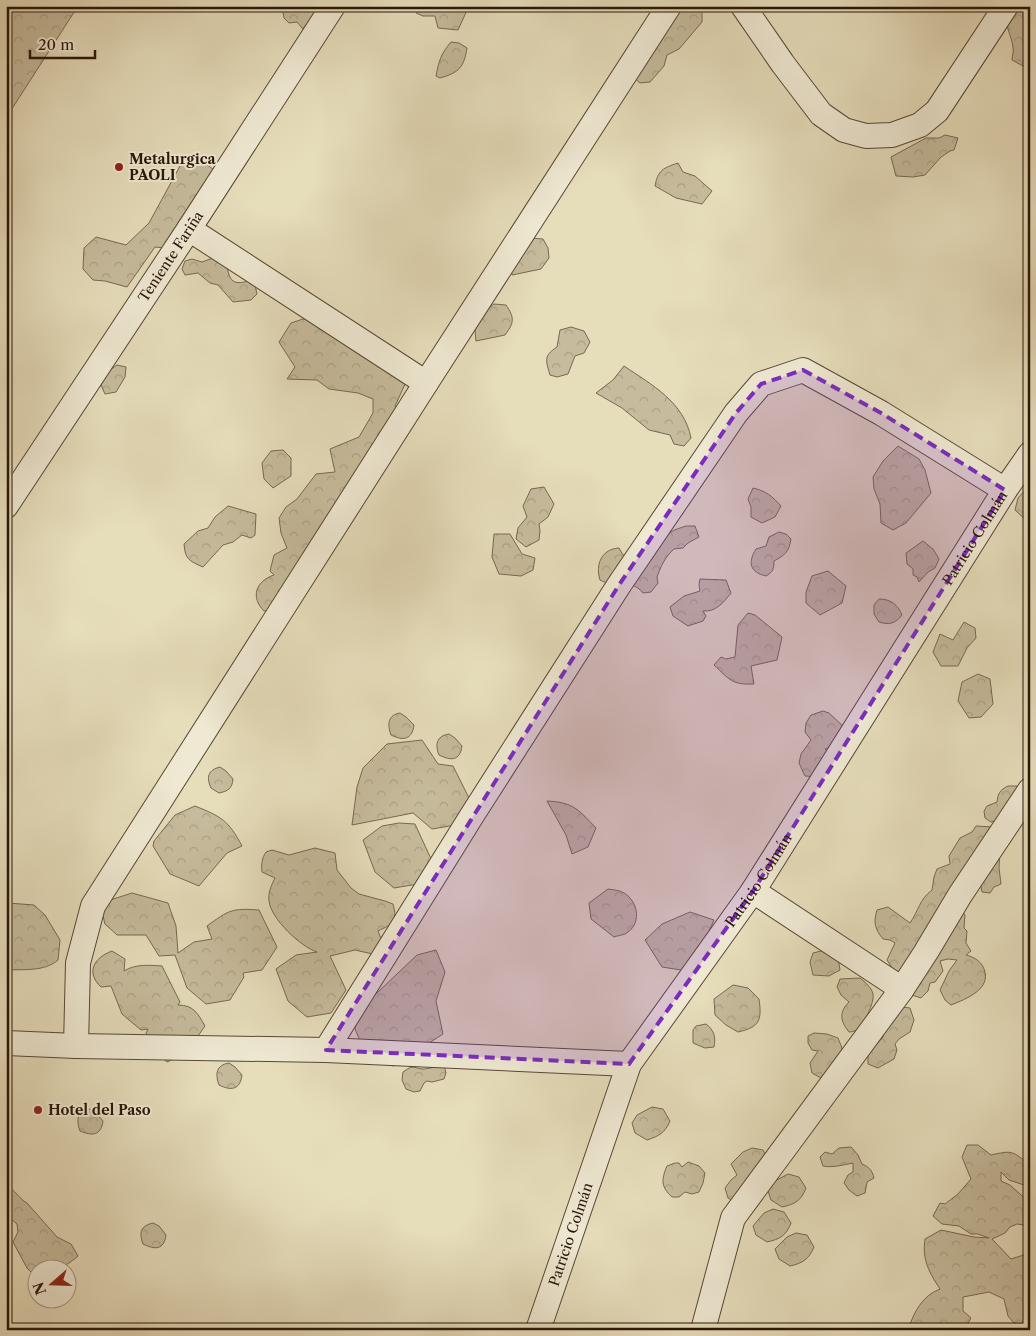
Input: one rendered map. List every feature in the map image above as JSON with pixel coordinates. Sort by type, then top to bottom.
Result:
[{"type":"street","name":"Teniente Fariña","points":[[6,506],[189,229],[333,6]]},
{"type":"street","points":[[76,1046],[78,963],[93,906],[669,6]]},
{"type":"street","points":[[743,6],[783,64],[821,114],[844,130],[866,136],[892,135],[920,125],[937,111],[1006,6]]},
{"type":"street","points":[[189,229],[426,383]]},
{"type":"street","points":[[326,1050],[471,817],[619,585],[736,413],[761,384],[803,370],[882,412],[1005,490]]},
{"type":"street","name":"Patricio Colmán","points":[[538,1330],[629,1064],[753,891],[1005,490],[1030,454]]},
{"type":"street","points":[[704,1330],[733,1218],[902,989],[960,895],[1030,790]]},
{"type":"street","points":[[753,891],[902,989]]},
{"type":"street","points":[[6,1044],[326,1050],[629,1064]]},
{"type":"highlighted area","points":[[803,370],[881,413],[1005,490],[753,891],[629,1064],[326,1050],[619,585],[736,413],[761,384]]},
{"type":"green space","points":[[6,6],[78,6],[6,118]]},
{"type":"green space","points":[[282,6],[333,6],[313,27],[303,29],[297,22],[289,23],[284,18]]},
{"type":"green space","points":[[417,6],[468,6],[468,8],[458,30],[438,28],[435,16],[423,16],[416,13]]},
{"type":"green space","points":[[674,6],[702,6],[702,22],[679,49],[667,55],[664,66],[650,82],[640,83],[634,78]]},
{"type":"green space","points":[[1018,6],[1030,6],[1030,64],[1023,66],[1012,60],[1012,40],[1007,25],[1009,16]]},
{"type":"green space","points":[[451,42],[459,43],[467,48],[464,60],[456,72],[440,78],[436,76],[439,61]]},
{"type":"green space","points":[[945,135],[958,138],[954,150],[941,157],[925,175],[913,177],[896,176],[891,157],[926,138],[939,138]]},
{"type":"green space","points":[[193,159],[205,163],[214,170],[165,248],[155,247],[127,287],[93,280],[83,269],[84,248],[96,237],[126,245],[149,223],[180,166]]},
{"type":"green space","points":[[678,163],[683,172],[695,176],[712,191],[702,204],[676,198],[655,186],[662,170]]},
{"type":"green space","points":[[530,238],[543,239],[548,248],[549,258],[541,269],[512,275],[510,261]]},
{"type":"green space","points":[[213,258],[226,263],[230,277],[234,282],[249,281],[255,285],[257,294],[251,300],[233,302],[218,285],[210,283],[198,273],[185,275],[182,269],[185,261],[192,259],[202,262]]},
{"type":"green space","points":[[494,304],[506,305],[512,317],[510,327],[505,335],[476,341],[476,323],[480,315]]},
{"type":"green space","points":[[303,319],[312,319],[407,380],[395,406],[401,426],[287,587],[283,584],[286,587],[272,611],[264,611],[257,600],[257,590],[263,581],[274,575],[270,571],[274,555],[287,548],[281,533],[279,518],[286,507],[297,499],[316,474],[335,472],[330,449],[359,437],[373,413],[373,399],[358,393],[329,389],[317,380],[287,379],[295,367],[279,342],[291,323]]},
{"type":"green space","points":[[571,327],[584,331],[590,342],[584,353],[575,356],[568,374],[557,377],[550,375],[547,362],[549,353],[557,347],[560,330]]},
{"type":"green space","points":[[117,365],[126,367],[125,377],[116,392],[105,394],[101,385]]},
{"type":"green space","points":[[624,366],[656,388],[682,414],[691,438],[684,446],[674,444],[670,435],[649,430],[622,408],[596,393],[613,380]]},
{"type":"green space","points":[[898,446],[919,459],[925,470],[931,493],[906,523],[893,530],[881,523],[880,504],[874,489],[873,477],[883,461]]},
{"type":"green space","points":[[283,450],[291,458],[291,476],[273,488],[264,479],[262,463],[271,451]]},
{"type":"green space","points":[[544,487],[554,504],[548,517],[539,524],[539,540],[526,547],[516,539],[518,528],[527,517],[523,506],[531,489]]},
{"type":"green space","points":[[753,488],[769,494],[781,506],[775,517],[762,523],[751,517],[751,507],[748,499]]},
{"type":"green space","points":[[1027,488],[1030,491],[1030,527],[1029,523],[1015,510],[1018,498]]},
{"type":"green space","points":[[228,506],[256,514],[255,535],[251,538],[242,535],[233,542],[223,545],[203,567],[191,561],[185,553],[184,544],[198,531],[208,528],[215,517]]},
{"type":"green space","points":[[686,526],[695,526],[699,537],[683,548],[674,549],[671,552],[660,569],[657,577],[658,583],[651,592],[643,593],[633,585],[612,584],[600,580],[599,563],[608,551],[619,548],[623,555],[636,553],[673,531]]},
{"type":"green space","points":[[779,532],[786,534],[791,539],[788,550],[774,561],[772,572],[766,576],[756,572],[751,562],[753,554],[756,549],[766,546],[769,537]]},
{"type":"green space","points":[[494,534],[510,534],[522,554],[535,558],[533,570],[521,576],[499,574],[492,557]]},
{"type":"green space","points":[[923,541],[933,549],[939,559],[935,568],[928,572],[919,582],[917,577],[913,575],[913,569],[907,564],[906,553]]},
{"type":"green space","points":[[828,571],[846,586],[842,603],[820,615],[806,603],[806,592],[812,576]]},
{"type":"green space","points":[[700,579],[726,580],[731,593],[712,610],[703,611],[706,616],[703,621],[688,626],[673,616],[670,607],[684,596],[700,591]]},
{"type":"green space","points":[[879,599],[894,603],[902,615],[892,623],[879,622],[874,614],[874,605]]},
{"type":"green space","points":[[748,613],[755,615],[782,637],[777,660],[751,666],[754,684],[741,684],[732,680],[714,665],[721,657],[726,659],[735,657],[738,625]]},
{"type":"green space","points":[[964,622],[975,628],[976,638],[967,648],[958,666],[941,666],[933,652],[940,634],[953,640]]},
{"type":"green space","points":[[978,674],[990,679],[993,704],[981,717],[969,718],[958,701],[962,682]]},
{"type":"green space","points":[[823,711],[829,713],[846,729],[845,744],[825,749],[830,754],[818,777],[805,776],[799,763],[801,754],[811,740],[805,732],[806,723],[811,715]]},
{"type":"green space","points":[[400,713],[414,725],[411,734],[406,738],[395,737],[391,735],[390,731],[389,724],[391,718]]},
{"type":"green space","points":[[449,734],[462,746],[459,755],[451,759],[439,755],[437,744],[441,737]]},
{"type":"green space","points":[[422,740],[438,764],[453,766],[471,802],[456,825],[432,829],[413,813],[352,825],[357,787],[363,768],[387,744]]},
{"type":"green space","points":[[220,767],[233,779],[229,789],[219,793],[211,788],[208,777],[213,770]]},
{"type":"green space","points":[[1008,786],[1017,786],[1019,792],[998,820],[991,822],[985,818],[984,811],[987,806],[997,802],[1000,792]]},
{"type":"green space","points":[[547,801],[563,803],[575,808],[596,828],[588,847],[572,854],[566,835]]},
{"type":"green space","points":[[195,806],[223,820],[233,830],[242,846],[227,853],[199,886],[170,874],[153,846],[154,841],[175,815]]},
{"type":"green space","points":[[399,823],[415,824],[432,861],[418,884],[394,888],[375,872],[363,840],[382,826]]},
{"type":"green space","points":[[976,826],[993,827],[1000,846],[999,868],[1001,884],[994,887],[990,893],[982,892],[980,881],[962,911],[965,915],[964,928],[967,931],[966,943],[971,951],[966,955],[974,958],[981,964],[984,969],[984,982],[976,992],[964,1000],[951,1005],[945,1000],[940,990],[949,971],[957,960],[948,959],[940,961],[943,971],[935,982],[930,983],[928,991],[921,998],[909,994],[887,960],[895,943],[883,939],[878,932],[875,922],[877,910],[888,907],[910,923],[922,901],[932,890],[937,869],[950,864],[949,856],[960,838],[972,832]]},
{"type":"green space","points":[[315,848],[335,853],[337,870],[351,888],[359,894],[393,904],[395,914],[391,924],[378,931],[382,941],[377,955],[355,950],[330,956],[346,990],[331,1013],[307,1017],[288,1001],[276,969],[296,955],[317,952],[295,938],[275,916],[269,898],[270,889],[275,878],[262,872],[262,866],[266,852],[272,850],[289,855]]},
{"type":"green space","points":[[608,889],[621,891],[629,897],[633,902],[636,914],[634,925],[630,930],[625,934],[614,937],[591,919],[589,903]]},
{"type":"green space","points":[[132,893],[168,903],[176,926],[178,953],[194,942],[212,939],[207,926],[226,913],[243,909],[259,910],[277,947],[262,970],[243,973],[244,977],[230,1000],[206,1004],[187,988],[175,955],[159,956],[146,935],[117,935],[105,924],[102,912],[107,901]]},
{"type":"green space","points":[[6,902],[34,905],[45,915],[60,940],[58,960],[40,968],[6,970]]},
{"type":"green space","points":[[690,912],[714,920],[702,947],[681,970],[662,967],[645,940],[662,924]]},
{"type":"green space","points":[[436,950],[445,972],[436,1001],[443,1034],[394,1066],[369,1062],[355,1029],[359,1010],[417,955]]},
{"type":"green space","points":[[112,951],[125,959],[124,971],[137,966],[162,966],[180,1002],[178,1005],[192,1008],[198,1014],[205,1026],[186,1053],[167,1062],[153,1050],[146,1033],[148,1029],[141,1030],[122,1014],[111,986],[101,987],[96,982],[93,971],[96,962]]},
{"type":"green space","points":[[821,951],[838,958],[840,970],[829,976],[813,975],[810,962],[813,953]]},
{"type":"green space","points":[[860,978],[868,985],[873,998],[868,1014],[862,1024],[856,1030],[849,1032],[844,1025],[842,1014],[849,1002],[841,995],[837,987],[840,979]]},
{"type":"green space","points":[[733,985],[748,988],[759,999],[760,1006],[758,1022],[751,1028],[738,1032],[726,1025],[715,1015],[714,999]]},
{"type":"green space","points":[[902,1007],[910,1008],[914,1020],[910,1032],[895,1044],[897,1050],[894,1059],[878,1068],[868,1064],[868,1054],[883,1037],[888,1014]]},
{"type":"green space","points":[[706,1024],[714,1034],[714,1047],[705,1048],[693,1043],[693,1030],[696,1026]]},
{"type":"green space","points":[[814,1033],[827,1034],[838,1038],[842,1048],[842,1056],[835,1059],[836,1063],[821,1078],[812,1073],[810,1063],[818,1051],[812,1050],[808,1043],[808,1036]]},
{"type":"green space","points":[[229,1063],[242,1075],[239,1084],[234,1088],[219,1085],[217,1077],[219,1068]]},
{"type":"green space","points":[[444,1065],[446,1073],[444,1079],[432,1082],[427,1081],[420,1091],[414,1092],[406,1089],[402,1080],[403,1072],[411,1067],[425,1069]]},
{"type":"green space","points":[[652,1107],[663,1109],[670,1121],[661,1134],[647,1140],[635,1133],[632,1123],[637,1115]]},
{"type":"green space","points":[[90,1109],[103,1121],[100,1130],[95,1134],[80,1131],[78,1123],[80,1114]]},
{"type":"green space","points":[[967,1145],[978,1145],[991,1155],[1004,1152],[1012,1153],[1030,1165],[1030,1187],[1009,1180],[1001,1172],[1001,1181],[1010,1185],[1030,1203],[1030,1226],[1017,1224],[1010,1227],[1005,1233],[992,1239],[1011,1259],[1030,1253],[1030,1330],[1019,1329],[1008,1316],[1004,1299],[989,1292],[963,1297],[963,1311],[971,1318],[964,1330],[908,1330],[920,1305],[928,1296],[940,1289],[927,1266],[924,1246],[925,1239],[941,1230],[989,1238],[978,1234],[971,1234],[959,1226],[942,1224],[933,1216],[940,1203],[945,1204],[958,1194],[971,1179],[962,1157]]},
{"type":"green space","points":[[851,1147],[858,1155],[862,1164],[871,1171],[874,1178],[867,1182],[865,1193],[857,1196],[844,1183],[848,1175],[853,1172],[853,1163],[826,1167],[823,1166],[820,1157],[825,1152],[832,1154],[839,1148]]},
{"type":"green space","points":[[752,1148],[763,1150],[769,1162],[740,1205],[728,1198],[725,1188],[737,1175],[731,1164],[743,1152]]},
{"type":"green space","points":[[688,1162],[699,1166],[705,1173],[699,1192],[692,1194],[685,1192],[679,1197],[672,1197],[663,1183],[667,1166],[679,1163],[682,1167]]},
{"type":"green space","points":[[788,1174],[799,1177],[806,1188],[797,1201],[782,1207],[771,1200],[768,1191],[773,1182]]},
{"type":"green space","points":[[6,1186],[27,1203],[57,1237],[71,1244],[78,1256],[76,1258],[28,1258],[28,1269],[13,1242],[18,1232],[17,1224],[6,1215]]},
{"type":"green space","points":[[773,1209],[784,1212],[791,1223],[782,1236],[767,1242],[756,1235],[753,1226],[764,1213]]},
{"type":"green space","points":[[153,1223],[159,1226],[166,1235],[163,1244],[155,1248],[143,1244],[141,1233],[145,1226]]},
{"type":"green space","points":[[796,1233],[807,1235],[814,1247],[805,1260],[790,1266],[779,1259],[775,1249],[787,1237]]},
{"type":"place","name":"Metalurgica PAOLI","points":[[119,167]]},
{"type":"place","name":"Hotel del Paso","points":[[38,1110]]}]
